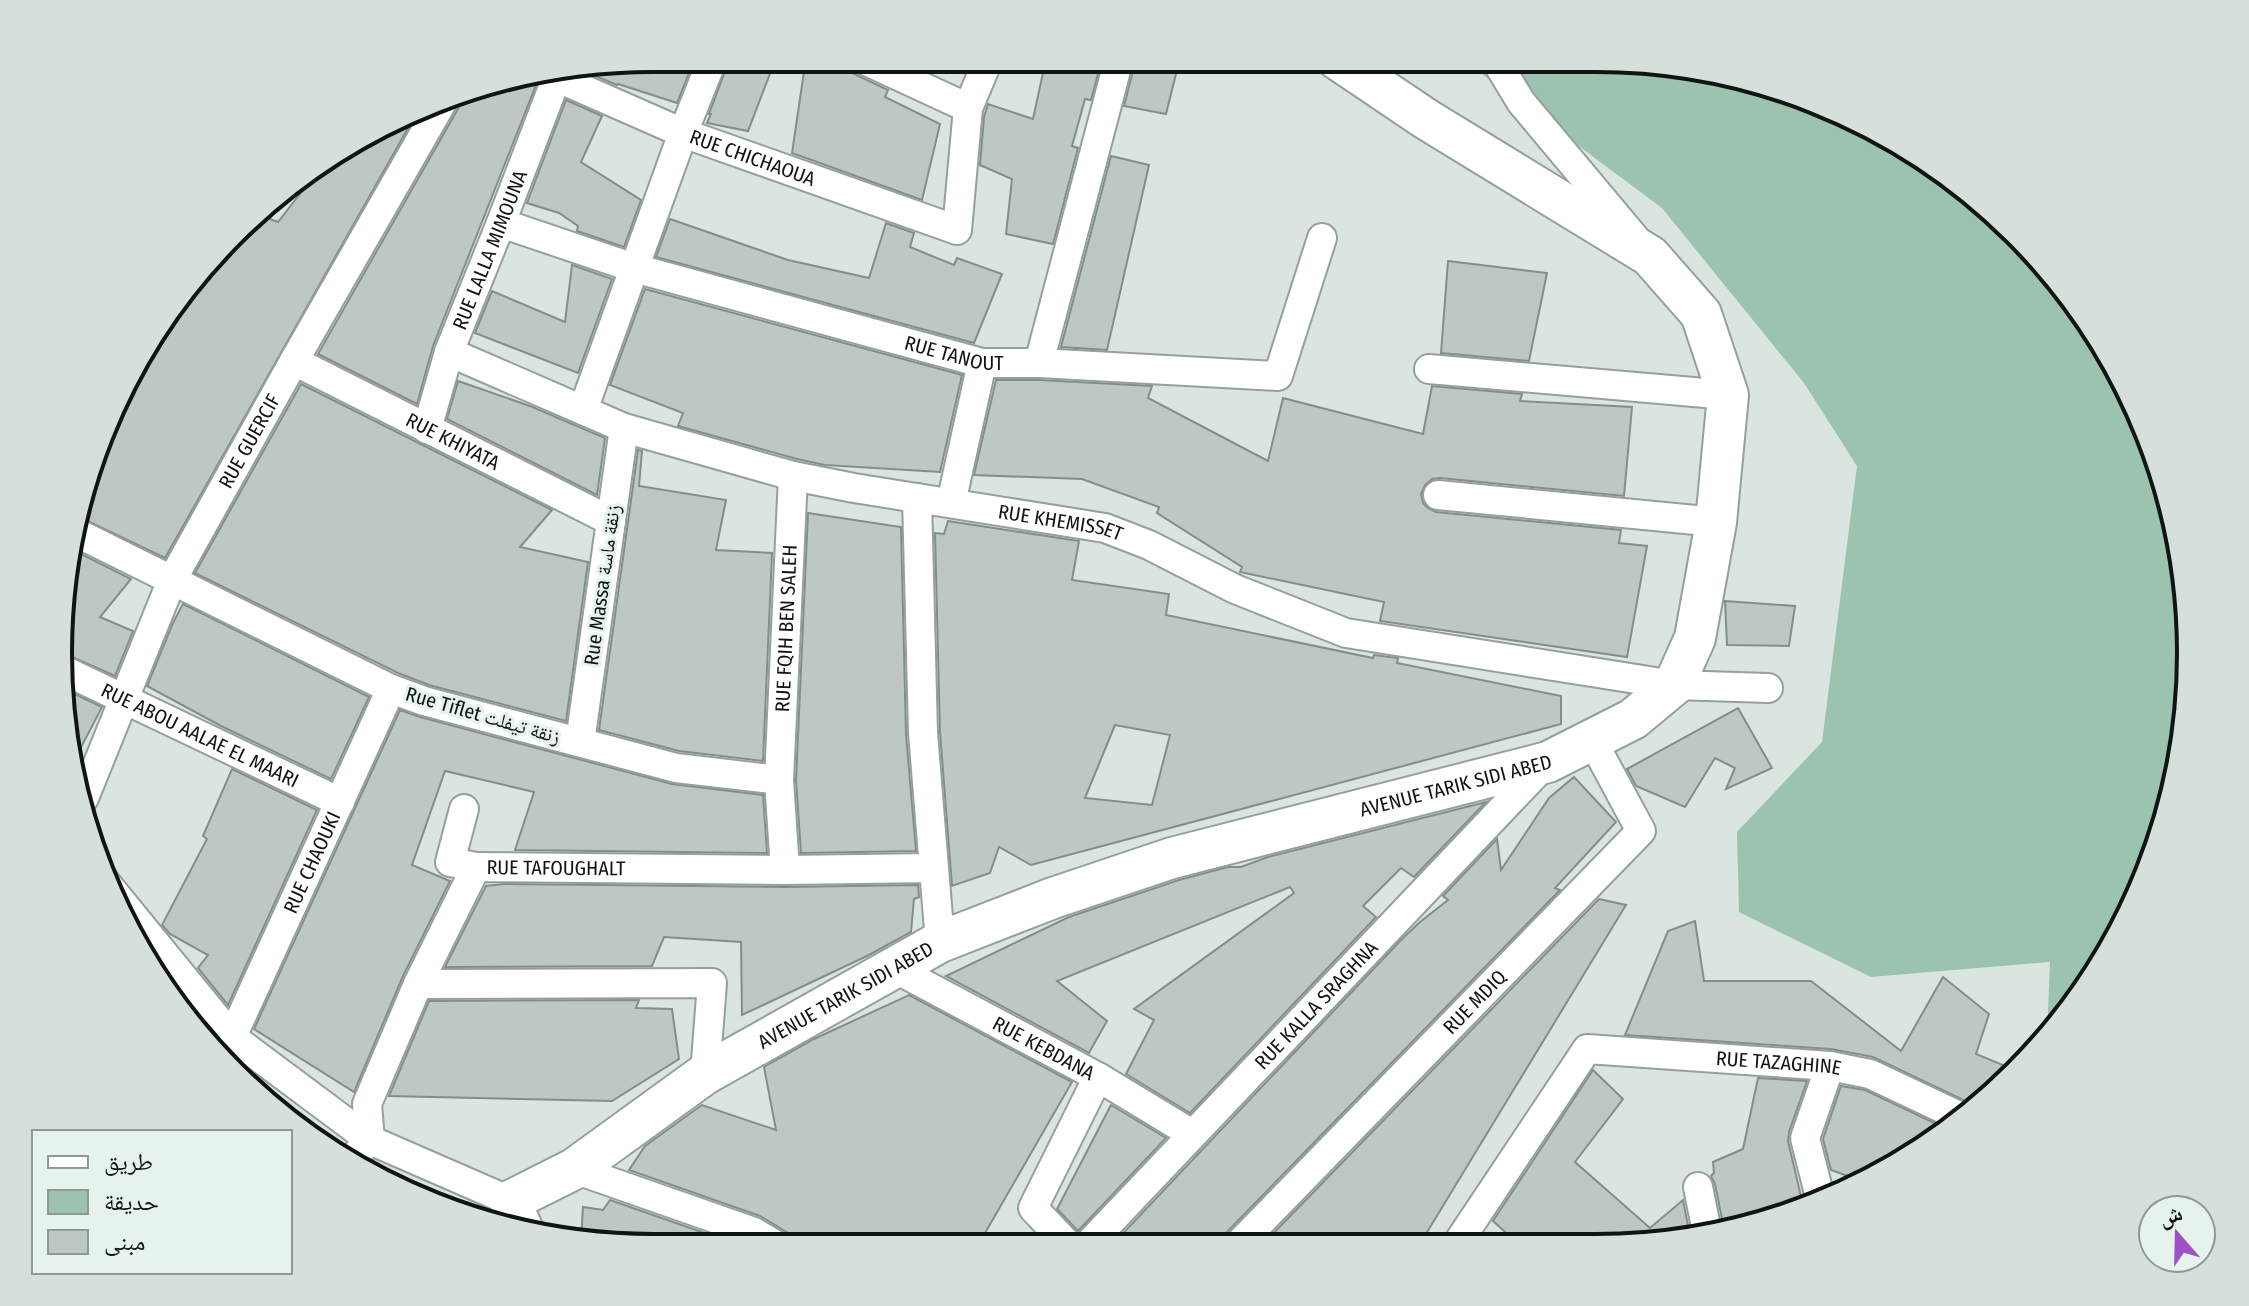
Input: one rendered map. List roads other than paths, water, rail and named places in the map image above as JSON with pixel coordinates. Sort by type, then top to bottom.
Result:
[{"type":"street","points":[[583,410],[707,72]]},
{"type":"street","points":[[890,72],[968,108],[983,72]]},
{"type":"street","points":[[1039,363],[1116,72]]},
{"type":"street","name":"AVENUE TARIK SIDI ABED","points":[[516,1215],[705,1074],[940,942],[1053,898],[1172,858],[1548,762],[1633,719],[1674,685],[1695,638],[1716,522],[1728,395],[1701,314],[1650,256],[1426,119],[1356,72]]},
{"type":"street","points":[[1503,72],[1521,102],[1650,256]]},
{"type":"street","name":"RUE CHICHAOUA","points":[[564,79],[683,133],[957,230],[968,108]]},
{"type":"street","name":"RUE LALLA MIMOUNA","points":[[427,429],[449,352],[501,223],[553,81]]},
{"type":"street","name":"RUE GUERCIF","points":[[88,788],[172,580],[435,114]]},
{"type":"street","name":"RUE TANOUT","points":[[501,223],[634,268],[982,363],[1039,363],[1278,376],[1322,238]]},
{"type":"street","name":"RUE KHEMISSET","points":[[449,352],[624,428],[793,476],[1105,528],[1149,545],[1235,589],[1346,633],[1674,685],[1768,688]]},
{"type":"street","name":"RUE KHIYATA","points":[[294,361],[611,521]]},
{"type":"street","points":[[951,503],[982,363]]},
{"type":"street","points":[[1429,369],[1728,395]]},
{"type":"street","name":"Rue Massa زنقة ماسة","points":[[580,742],[624,428]]},
{"type":"street","name":"RUE FQIH BEN SALEH","points":[[785,870],[779,780],[793,476]]},
{"type":"street","points":[[1438,495],[1716,522]]},
{"type":"street","points":[[917,498],[923,733],[940,942]]},
{"type":"street","name":"Rue Tiflet زنقة تيفلت","points":[[84,536],[391,689],[424,701],[676,768],[779,780]]},
{"type":"street","name":"RUE ABOU AALAE EL MAARI","points":[[73,675],[340,802]]},
{"type":"street","name":"RUE CHAOUKI","points":[[232,1037],[391,689]]},
{"type":"street","name":"RUE MDIQ","points":[[1249,1234],[1641,831],[1592,740]]},
{"type":"street","name":"RUE KALLA SRAGHNA","points":[[1098,1234],[1548,762]]},
{"type":"street","points":[[464,809],[450,862],[476,867]]},
{"type":"street","name":"RUE TAFOUGHALT","points":[[370,1140],[367,1104],[418,984],[476,867],[933,868]]},
{"type":"street","points":[[142,929],[232,1037],[370,1140],[516,1215]]},
{"type":"street","name":"RUE KEBDANA","points":[[892,967],[1098,1077],[1192,1134]]},
{"type":"street","points":[[418,984],[712,983],[705,1074]]},
{"type":"street","name":"RUE TAZAGHINE","points":[[1471,1234],[1587,1049],[1830,1066],[1870,1074],[1952,1113]]},
{"type":"street","points":[[1819,1189],[1805,1138],[1830,1066]]},
{"type":"street","points":[[1058,1234],[1033,1208],[1098,1077]]},
{"type":"street","points":[[357,1153],[370,1140]]},
{"type":"street","points":[[574,1169],[757,1234]]},
{"type":"street","points":[[1698,1187],[1705,1224]]}]
